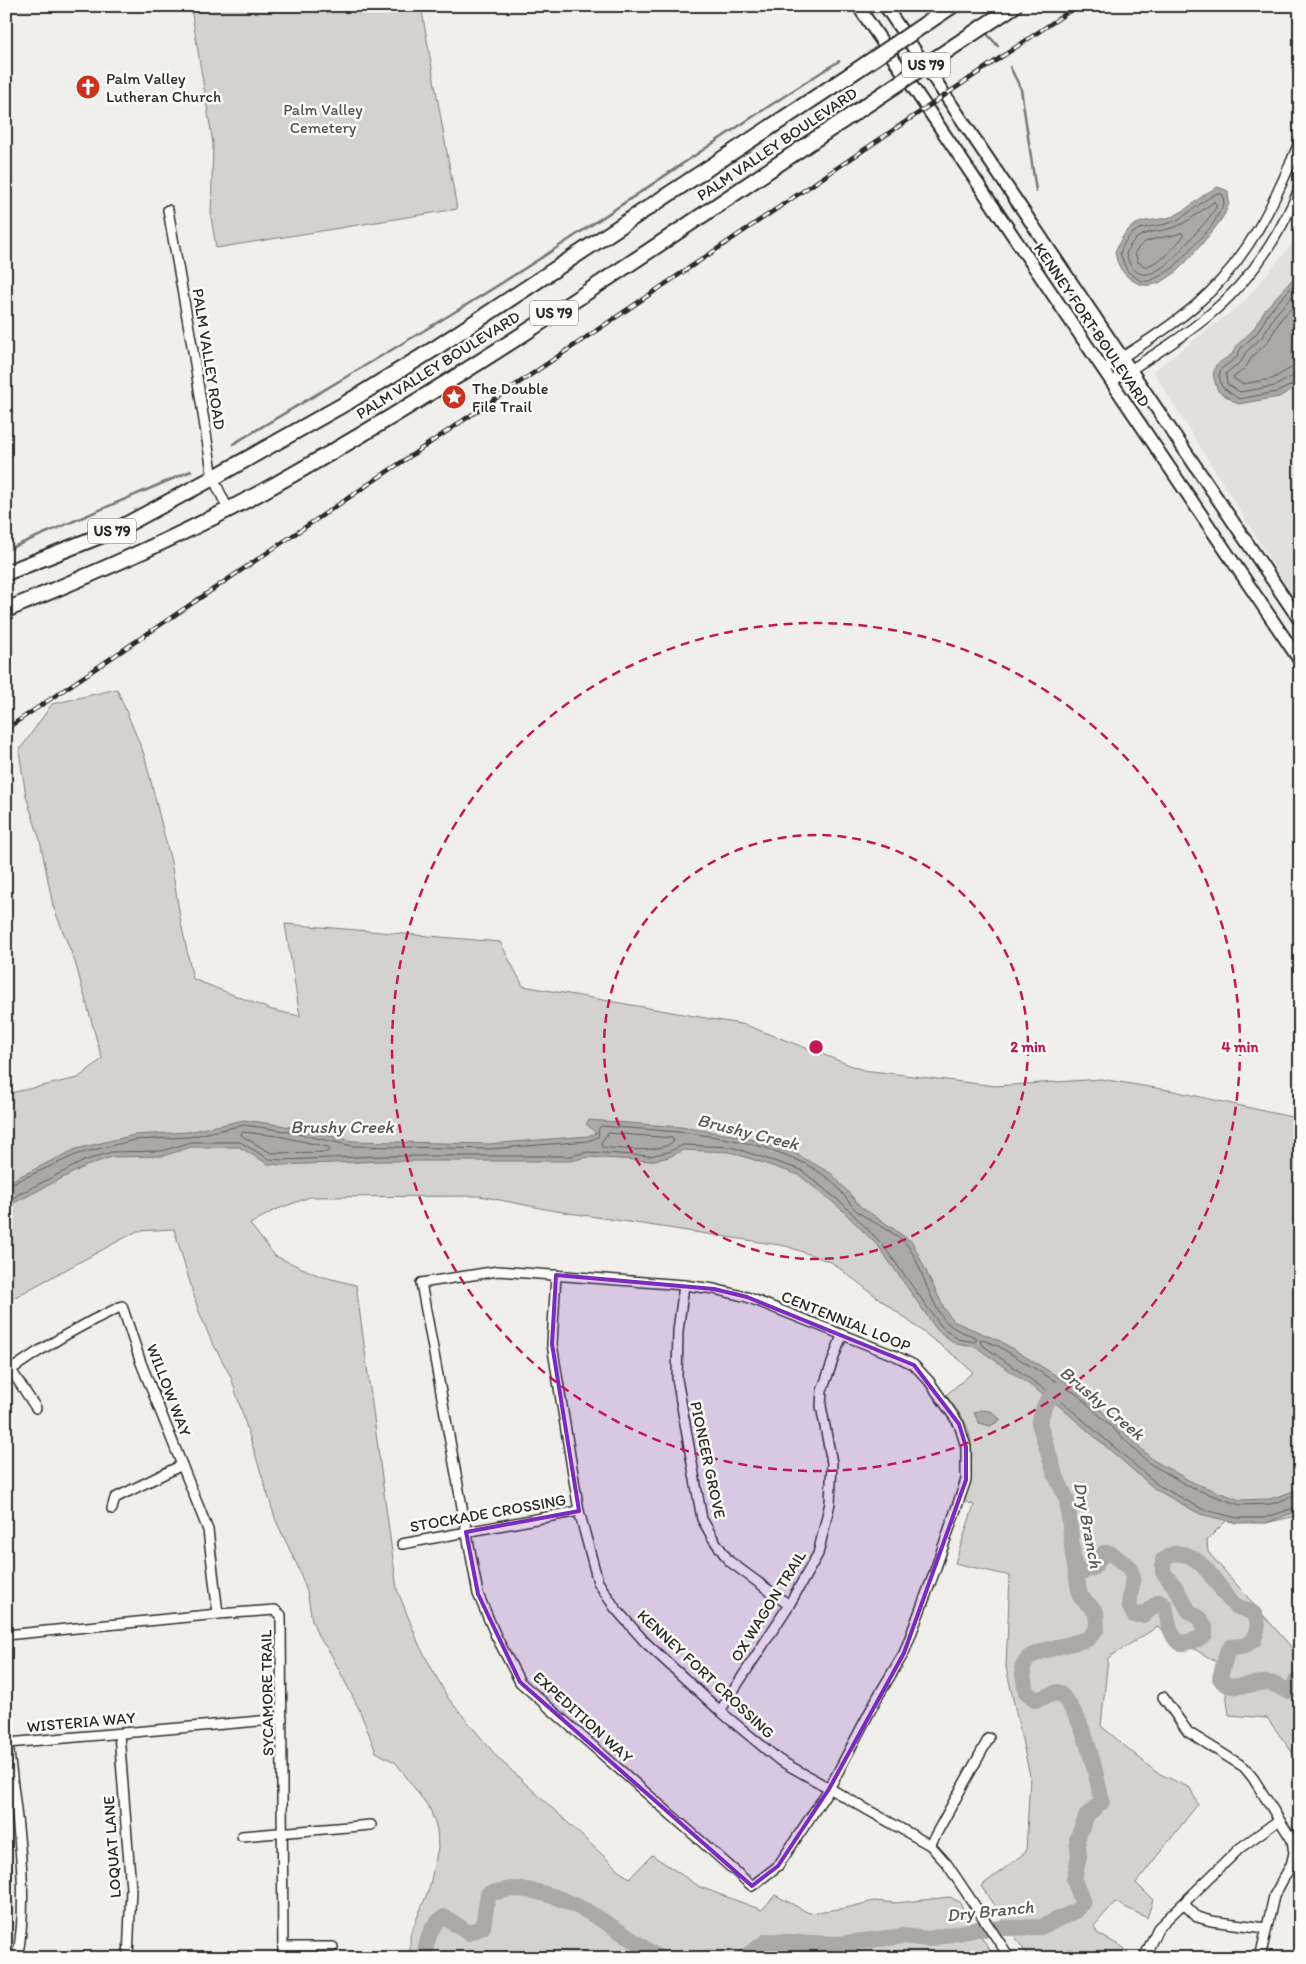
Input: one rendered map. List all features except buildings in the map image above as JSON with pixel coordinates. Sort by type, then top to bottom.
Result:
[{"type":"highway","name":"PALM VALLEY BOULEVARD","points":[[6,610],[140,554],[275,484],[420,400],[1014,6]]},
{"type":"highway","name":"PALM VALLEY BOULEVARD","points":[[6,573],[118,529],[342,406],[434,349],[946,10]]},
{"type":"main road","name":"KENNEY FORT BOULEVARD","points":[[858,6],[1300,661]]},
{"type":"main road","name":"KENNEY FORT BOULEVARD","points":[[885,6],[1300,621]]},
{"type":"street","points":[[1103,370],[1197,304],[1222,278],[1247,246],[1266,217],[1300,140]]},
{"type":"street","points":[[1111,382],[1194,328],[1238,288],[1273,241],[1300,187]]},
{"type":"street","name":"PALM VALLEY ROAD","points":[[168,210],[193,351],[212,478],[228,509]]},
{"type":"street","name":"CENTENNIAL LOOP","points":[[421,1283],[498,1271],[714,1289],[747,1297],[908,1362],[929,1381],[959,1424],[966,1447],[966,1480],[904,1653],[877,1698],[829,1789]]},
{"type":"street","name":"KENNEY FORT CROSSING","points":[[556,1276],[552,1344],[580,1511],[598,1582],[615,1608],[644,1642],[720,1712],[779,1760],[930,1845],[947,1864],[1008,1956]]},
{"type":"street","name":"EXPEDITION WAY","points":[[421,1283],[478,1594],[496,1636],[520,1682],[752,1886],[778,1866],[829,1789]]},
{"type":"street","name":"PIONEER GROVE","points":[[684,1285],[678,1331],[677,1379],[702,1519],[729,1561],[789,1604]]},
{"type":"street","name":"WILLOW WAY","points":[[8,1372],[88,1321],[122,1306],[141,1363],[208,1530],[218,1614]]},
{"type":"street","name":"OX WAGON TRAIL","points":[[720,1712],[789,1604],[818,1554],[830,1503],[832,1463],[821,1398],[826,1377],[842,1335]]},
{"type":"street","points":[[8,1372],[36,1408]]},
{"type":"street","points":[[112,1509],[114,1498],[182,1465]]},
{"type":"street","name":"STOCKADE CROSSING","points":[[402,1544],[580,1511]]},
{"type":"street","name":"SYCAMORE TRAIL","points":[[6,1635],[218,1614],[276,1610],[279,1612],[281,1616],[283,1958]]},
{"type":"street","points":[[1163,1697],[1188,1732],[1244,1767],[1292,1840],[1294,1853],[1291,1865],[1274,1896],[1260,1958]]},
{"type":"street","name":"WISTERIA WAY","points":[[16,1958],[22,1920],[22,1874],[8,1743],[282,1719]]},
{"type":"street","name":"LOQUAT LANE","points":[[119,1734],[131,1889],[128,1958]]},
{"type":"street","points":[[930,1845],[988,1738]]},
{"type":"street","points":[[1144,1958],[1158,1928],[1240,1848],[1279,1820]]},
{"type":"street","points":[[242,1836],[371,1825]]},
{"type":"street","points":[[1184,1904],[1196,1917],[1266,1928]]},
{"type":"street","points":[[283,1947],[333,1946]]},
{"type":"highlighted area","points":[[556,1275],[714,1289],[747,1297],[914,1365],[959,1424],[966,1447],[966,1480],[904,1653],[829,1789],[778,1866],[752,1886],[520,1682],[478,1594],[466,1532],[579,1511],[552,1344]]},
{"type":"shaded area","points":[[1300,234],[1300,608],[1153,371],[1243,303]]},
{"type":"green space","name":"Palm Valley Cemetery","points":[[203,6],[421,6],[457,209],[216,248],[211,217],[213,144],[191,8]]},
{"type":"green space","points":[[117,689],[144,754],[171,862],[193,979],[272,1010],[300,1016],[285,924],[500,942],[523,986],[746,1025],[863,1070],[996,1086],[1101,1079],[1174,1091],[1300,1119],[1300,1515],[1266,1523],[1229,1518],[1207,1540],[1208,1552],[1300,1657],[1300,1763],[1267,1718],[1229,1715],[1225,1685],[1218,1663],[1157,1627],[1108,1658],[1101,1726],[1156,1772],[1190,1788],[1198,1804],[1136,1883],[1153,1900],[1147,1918],[1115,1902],[1094,1926],[1097,1933],[1124,1948],[1121,1958],[1093,1958],[1082,1952],[1068,1949],[1059,1955],[1049,1958],[1028,1956],[981,1886],[1026,1852],[1030,1776],[1006,1667],[1010,1576],[955,1563],[974,1505],[964,1501],[972,1453],[966,1424],[946,1395],[973,1372],[831,1262],[786,1246],[550,1210],[480,1196],[310,1197],[275,1210],[250,1224],[275,1256],[320,1276],[356,1285],[397,1589],[420,1647],[448,1698],[498,1758],[623,1874],[630,1878],[652,1855],[700,1887],[762,1910],[775,1895],[809,1913],[846,1908],[874,1901],[896,1903],[950,1897],[959,1902],[995,1958],[410,1958],[410,1935],[429,1889],[438,1848],[437,1829],[430,1809],[396,1763],[376,1752],[359,1709],[331,1654],[318,1636],[312,1620],[307,1592],[298,1567],[276,1521],[231,1377],[210,1338],[198,1309],[174,1229],[137,1231],[6,1302],[6,1094],[78,1078],[102,1059],[75,962],[53,906],[40,840],[26,796],[19,751],[52,704]]},
{"type":"water","points":[[1218,187],[1228,191],[1229,203],[1226,211],[1213,231],[1171,276],[1152,285],[1142,285],[1132,280],[1122,271],[1115,252],[1122,238],[1132,226],[1176,215]]},
{"type":"water","points":[[1300,271],[1300,385],[1279,397],[1238,404],[1218,391],[1213,375],[1216,365],[1232,354],[1237,345],[1253,330],[1266,308]]},
{"type":"water","points":[[244,1120],[280,1125],[353,1141],[489,1144],[588,1136],[596,1133],[586,1124],[589,1120],[681,1127],[744,1137],[793,1152],[832,1174],[862,1208],[912,1242],[944,1308],[953,1321],[1000,1341],[1081,1391],[1153,1460],[1194,1483],[1240,1500],[1270,1499],[1300,1489],[1300,1510],[1266,1523],[1237,1523],[1200,1514],[1155,1489],[1058,1405],[976,1347],[956,1344],[937,1330],[879,1247],[840,1208],[799,1175],[730,1152],[683,1150],[669,1157],[650,1161],[588,1157],[571,1161],[382,1161],[281,1165],[268,1164],[239,1147],[191,1147],[163,1156],[111,1157],[86,1166],[6,1207],[6,1183],[76,1149],[134,1135],[188,1132]]},
{"type":"water","points":[[980,1410],[991,1411],[1001,1420],[990,1426],[979,1423],[974,1413]]},
{"type":"waterway","points":[[987,34],[998,46]]},
{"type":"waterway","points":[[233,444],[492,289],[839,61]]},
{"type":"waterway","points":[[1010,67],[1021,89],[1036,191]]},
{"type":"waterway","points":[[6,550],[191,471]]},
{"type":"waterway","name":"Dry Branch","points":[[743,1958],[767,1941],[837,1944],[904,1936],[928,1939],[978,1929],[1041,1927],[1076,1911],[1083,1903],[1074,1880],[1079,1856],[1077,1839],[1087,1815],[1102,1802],[1092,1758],[1082,1728],[1067,1702],[1058,1692],[1036,1700],[1026,1692],[1022,1668],[1029,1657],[1043,1651],[1088,1639],[1097,1628],[1096,1612],[1080,1596],[1067,1500],[1055,1474],[1039,1423],[1045,1404],[1059,1389]]},
{"type":"waterway","points":[[1076,1574],[1093,1568],[1104,1553],[1110,1553],[1129,1567],[1133,1577],[1129,1605],[1134,1615],[1143,1615],[1159,1602],[1165,1606],[1171,1632],[1181,1644],[1198,1639],[1205,1634],[1205,1627],[1200,1619],[1189,1611],[1175,1587],[1163,1572],[1163,1560],[1173,1554],[1183,1554],[1192,1557],[1208,1571],[1233,1604],[1252,1612],[1258,1623],[1254,1640],[1244,1646],[1231,1647],[1227,1652],[1220,1678],[1224,1683],[1229,1686],[1269,1683],[1288,1691],[1293,1688],[1296,1681],[1300,1682]]},
{"type":"waterway","name":"Dry Branch","points":[[424,1958],[432,1929],[444,1917],[469,1933],[483,1927],[488,1894],[515,1889],[535,1891],[573,1904],[591,1913],[659,1958]]},
{"type":"railway","points":[[6,729],[1077,6]]},
{"type":"place","name":"Palm Valley Lutheran Church","points":[[88,87]]},
{"type":"place","name":"The Double File Trail","points":[[454,397]]},
{"type":"water label","name":"Brushy Creek","points":[[342,1127]]},
{"type":"water label","name":"Brushy Creek","points":[[748,1132]]},
{"type":"water label","name":"Brushy Creek","points":[[1102,1403]]}]
